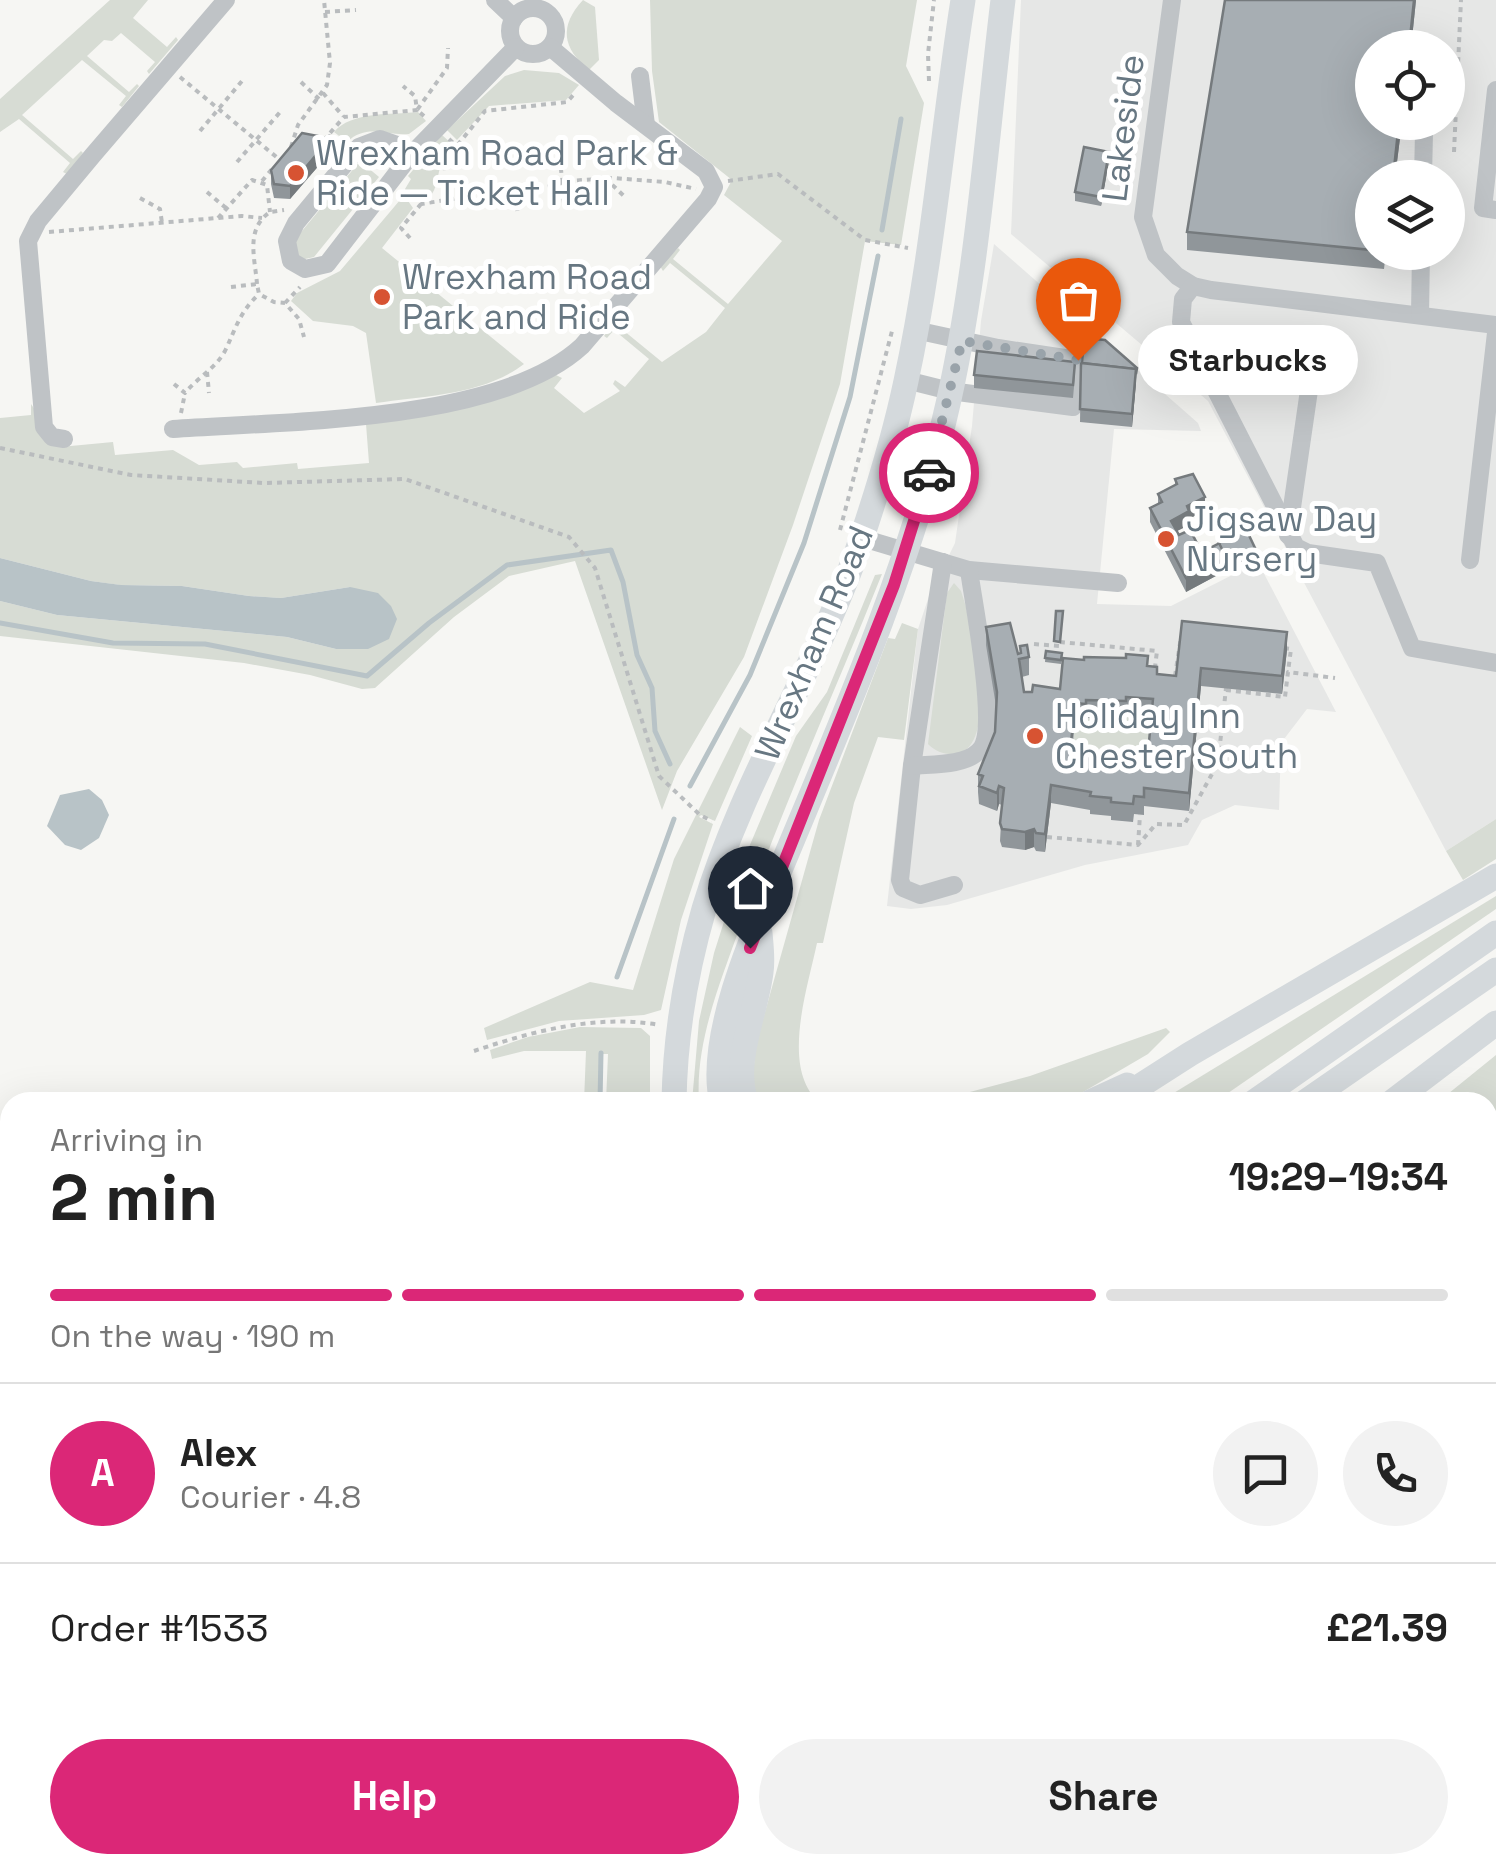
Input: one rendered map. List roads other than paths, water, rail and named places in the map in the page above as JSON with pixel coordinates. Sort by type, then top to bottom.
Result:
[{"type":"highway","name":"Wrexham Road","points":[[675,1092],[688,971],[704,907],[732,834],[843,591],[850,536],[890,452],[906,380],[905,324],[963,0]]},
{"type":"highway","name":"Wrexham Road","points":[[719,1092],[720,1052],[729,1010],[760,918],[907,551],[950,392],[962,341],[1003,0]]},
{"type":"highway","points":[[1131,1092],[1496,876]]},
{"type":"highway","points":[[743,1092],[745,1046],[762,970],[760,918]]},
{"type":"highway","points":[[1268,1092],[1496,933]]},
{"type":"highway","points":[[1319,1092],[1496,970]]},
{"type":"highway","points":[[1405,1092],[1496,1023]]},
{"type":"highway","points":[[1111,1092],[1190,1054]]},
{"type":"street","points":[[64,439],[52,437],[44,427],[28,241],[38,221],[226,0]]},
{"type":"street","points":[[494,0],[514,18]]},
{"type":"street","name":"Lakeside","points":[[1172,0],[1142,217],[1156,254],[1177,276],[1202,288]]},
{"type":"street","points":[[527,8],[551,16],[556,30],[550,47],[533,54],[516,47],[510,32],[514,18],[527,8]]},
{"type":"street","points":[[410,156],[380,138],[358,147],[296,223],[287,241],[291,260],[306,269],[326,264],[410,156],[516,47]]},
{"type":"street","points":[[172,430],[398,411],[456,401],[506,388],[558,365],[582,346],[713,188],[706,171],[586,80],[550,47]]},
{"type":"street","points":[[640,76],[646,125]]},
{"type":"street","points":[[1496,90],[1483,208],[1496,210]]},
{"type":"street","points":[[1420,314],[1421,270]]},
{"type":"street","points":[[1470,560],[1496,329],[1420,314],[1202,288],[1183,299],[1181,322],[1296,547],[1308,553],[1377,563],[1412,648],[1496,663]]},
{"type":"street","points":[[905,324],[962,341],[1078,360],[1074,407],[950,392],[906,380]]},
{"type":"street","points":[[1288,536],[1316,342]]},
{"type":"street","points":[[850,536],[969,570],[1118,583]]},
{"type":"street","points":[[943,562],[912,766],[900,880],[903,888],[920,895],[954,885]]},
{"type":"street","points":[[912,766],[965,760],[986,743],[988,711],[969,570]]},
{"type":"waterway","points":[[882,230],[901,119]]},
{"type":"waterway","points":[[690,786],[750,675],[804,543],[850,397],[878,256]]},
{"type":"waterway","points":[[0,623],[113,643],[205,644],[367,676],[429,623],[507,565],[611,550],[623,582],[637,655],[652,688],[655,731],[670,764]]},
{"type":"waterway","points":[[617,977],[674,819]]},
{"type":"waterway","points":[[600,1092],[601,1053]]},
{"type":"place","name":"Wrexham Road Park & Ride — Ticket Hall","points":[[296,173]]},
{"type":"place","name":"Wrexham Road Park and Ride","points":[[382,297]]},
{"type":"place","name":"Starbucks","points":[[1078,360]]},
{"type":"place","name":"Jigsaw Day Nursery","points":[[1166,539]]},
{"type":"place","name":"Holiday Inn Chester South","points":[[1035,736]]}]
